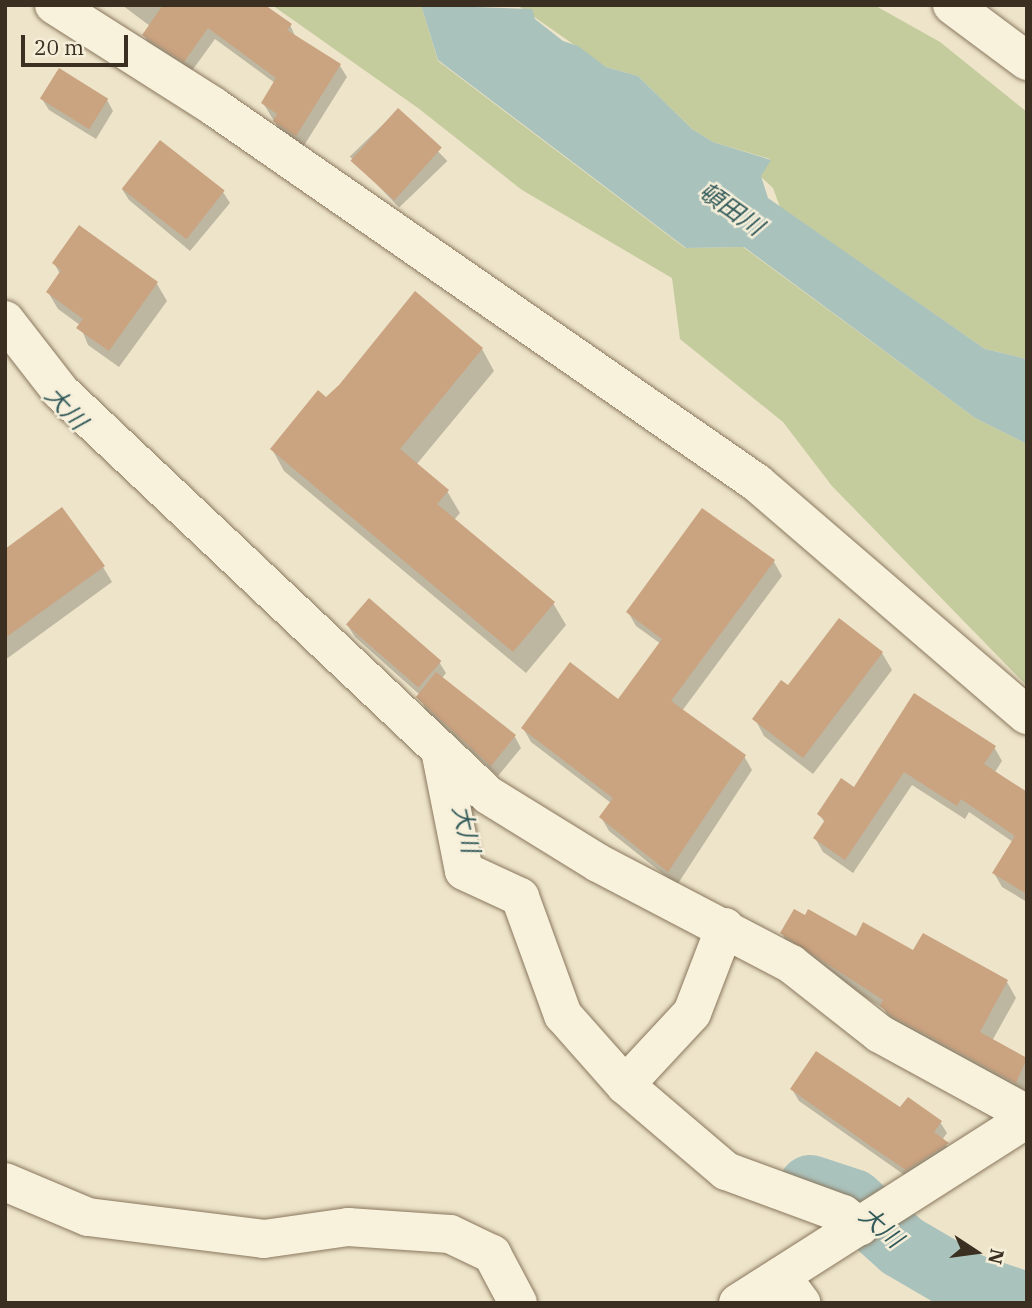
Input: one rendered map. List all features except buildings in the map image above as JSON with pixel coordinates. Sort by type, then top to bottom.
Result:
[{"type":"street","points":[[54,5],[213,106],[757,483],[1027,715]]},
{"type":"street","points":[[952,5],[1027,61]]},
{"type":"street","points":[[5,320],[61,392],[441,755],[488,795],[587,856],[791,964],[880,1034],[1026,1121],[860,1227],[791,1289],[738,1303]]},
{"type":"street","points":[[441,755],[464,871],[520,897],[563,1015],[625,1085],[726,1171],[843,1214],[860,1227]]},
{"type":"street","points":[[625,1085],[692,1013],[725,928]]},
{"type":"street","points":[[5,1182],[88,1217],[250,1237],[348,1227],[450,1234],[492,1254],[518,1303]]},
{"type":"green space","points":[[272,5],[421,5],[438,61],[685,248],[743,247],[975,418],[1027,444],[1027,686],[832,486],[783,422],[680,339],[672,278],[522,190],[418,108]]},
{"type":"green space","points":[[517,5],[874,5],[940,42],[1027,112],[1027,359],[985,349],[780,207],[773,188],[760,176],[770,159],[713,142],[692,129],[638,76],[606,67]]},
{"type":"water","name":"頓田川","points":[[421,5],[532,9],[535,19],[563,41],[578,46],[606,67],[638,76],[692,129],[713,142],[771,160],[761,176],[768,198],[985,349],[1027,359],[1027,444],[975,418],[744,247],[686,248],[438,60]]},
{"type":"waterway","name":"大川","points":[[810,1187],[852,1201],[902,1246],[969,1285],[1022,1303]]}]
